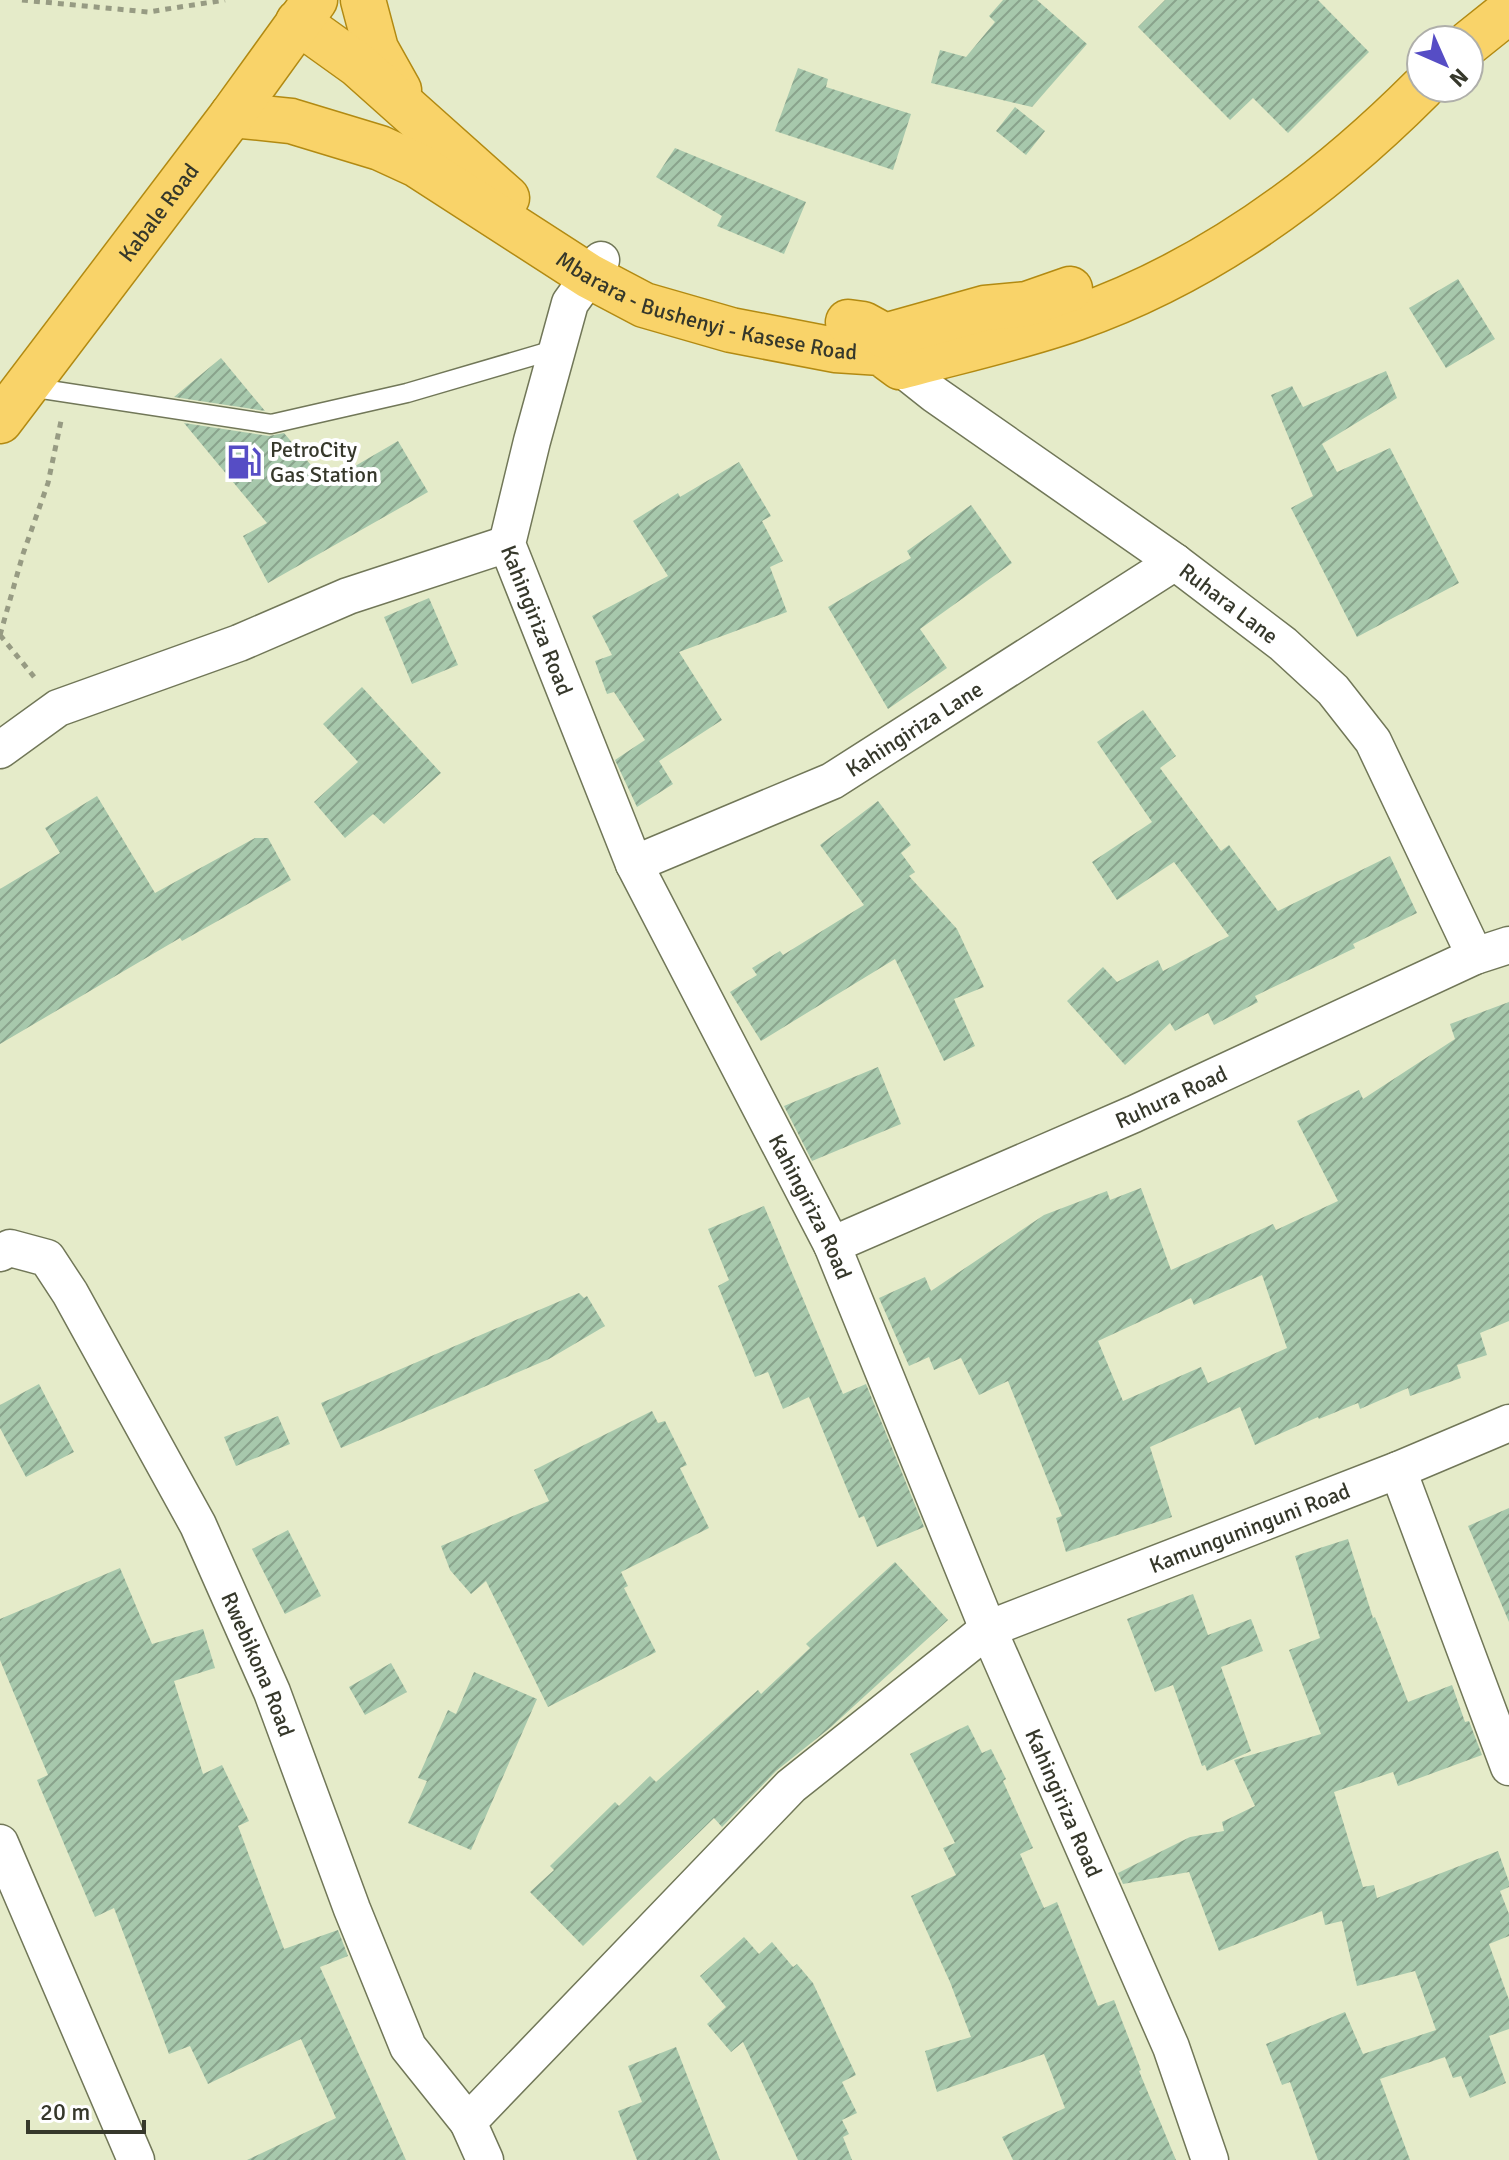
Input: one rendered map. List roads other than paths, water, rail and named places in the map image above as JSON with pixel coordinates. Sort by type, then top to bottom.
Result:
[{"type":"main road","points":[[363,0],[376,49],[416,117]]},
{"type":"main road","name":"Mbarara - Bushenyi - Kasese Road","points":[[306,11],[358,65],[510,200],[565,239],[595,268],[644,305],[731,330],[835,350],[893,351],[985,308],[1027,304],[1124,268],[1204,233],[1314,162],[1405,92]]},
{"type":"main road","name":"Kabale Road","points":[[0,421],[46,389],[306,11]]},
{"type":"main road","points":[[1485,30],[1509,11]]},
{"type":"main road","points":[[893,351],[1012,338],[1077,318],[1162,282],[1241,239],[1310,190],[1406,104]]},
{"type":"main road","name":"Mbarara - Bushenyi - Kasese Road","points":[[232,115],[291,121],[380,148],[417,165],[491,215],[595,268]]},
{"type":"street","name":"Kahingiriza Road","points":[[595,268],[570,303],[507,544],[634,864],[832,1245],[988,1629],[1171,2047],[1210,2160]]},
{"type":"street","name":"Ruhara Lane","points":[[893,351],[934,394],[1175,562],[1283,644],[1333,690],[1373,741],[1475,956]]},
{"type":"street","points":[[0,750],[58,708],[239,643],[348,596],[507,544]]},
{"type":"street","name":"Kahingiriza Lane","points":[[634,864],[832,781],[1175,562]]},
{"type":"street","name":"Ruhura Road","points":[[832,1245],[1134,1114],[1475,956],[1509,945]]},
{"type":"street","name":"Rwebikona Road","points":[[0,1253],[10,1248],[47,1258],[70,1293],[198,1525],[272,1692],[352,1909],[408,2047],[468,2122],[485,2160]]},
{"type":"street","name":"Kamunguninguni Road","points":[[468,2122],[791,1786],[988,1629],[1398,1470],[1509,1423]]},
{"type":"street","points":[[1398,1470],[1509,1767]]},
{"type":"street","points":[[0,1843],[136,2160]]},
{"type":"lane","points":[[46,389],[271,424],[407,393],[557,349]]},
{"type":"place","name":"PetroCity Gas Station","points":[[244,462]]}]
